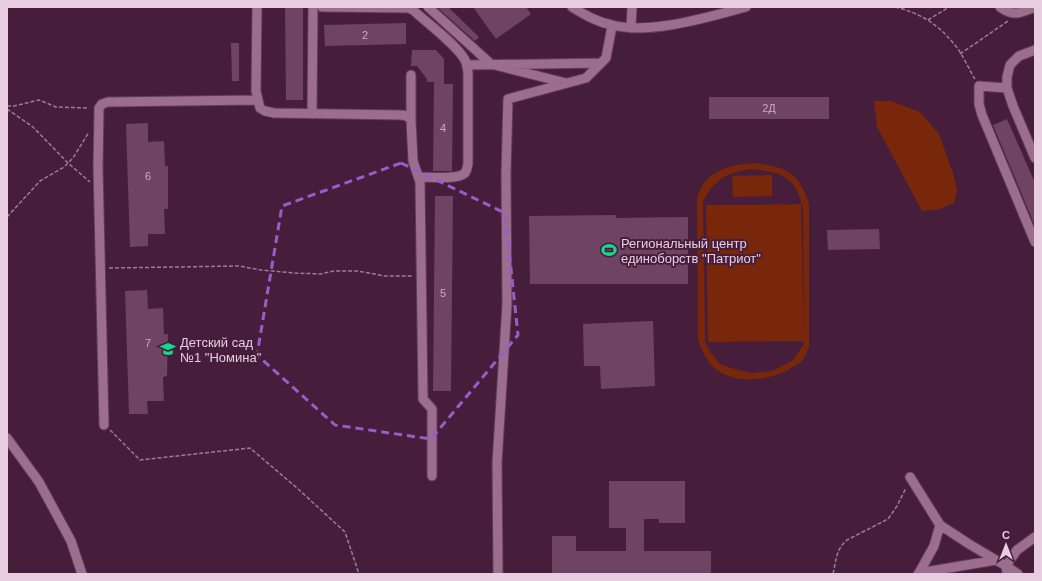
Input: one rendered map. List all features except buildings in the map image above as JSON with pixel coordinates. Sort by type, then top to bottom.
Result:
[{"type":"street","points":[[257,7],[256,91],[260,108],[265,112],[312,114],[402,114],[411,120]]},
{"type":"street","points":[[312,7],[312,114]]},
{"type":"street","points":[[322,7],[408,8],[413,10],[456,48],[465,59],[467,65],[468,164],[466,170],[464,174],[457,177],[419,177]]},
{"type":"street","points":[[428,7],[491,64],[567,84]]},
{"type":"street","points":[[572,7],[593,19],[612,26],[631,28],[668,25],[746,7]]},
{"type":"street","points":[[631,28],[632,7]]},
{"type":"street","points":[[1000,7],[1009,13],[1018,14],[1035,7]]},
{"type":"street","points":[[498,574],[497,464],[507,304],[506,174],[508,99],[586,78],[606,58],[612,26]]},
{"type":"street","points":[[1035,50],[1019,56],[1010,65],[1006,77],[1007,88],[1035,158]]},
{"type":"street","points":[[467,65],[601,63]]},
{"type":"street","points":[[411,75],[413,161],[420,182],[423,399],[432,409],[432,476]]},
{"type":"street","points":[[1007,88],[979,86],[979,104],[982,115],[1035,242]]},
{"type":"street","points":[[104,425],[98,167],[99,108],[102,104],[108,102],[257,100]]},
{"type":"street","points":[[7,438],[39,482],[71,541],[82,574]]},
{"type":"street","points":[[910,477],[940,525],[996,560],[1007,570],[1018,574]]},
{"type":"street","points":[[918,573],[934,546],[940,525]]},
{"type":"street","points":[[1007,570],[1017,550],[1035,537]]},
{"type":"street","points":[[918,573],[996,560]]},
{"type":"path","points":[[895,7],[907,10],[932,21],[955,44],[979,86]]},
{"type":"path","points":[[928,20],[949,7]]},
{"type":"path","points":[[960,54],[1018,14]]},
{"type":"path","points":[[7,107],[39,100],[56,107],[99,108]]},
{"type":"path","points":[[7,107],[33,127],[90,183]]},
{"type":"path","points":[[7,217],[40,181],[68,163],[73,158],[90,130],[99,119]]},
{"type":"path","points":[[101,268],[239,266],[260,270],[295,273],[320,274],[334,271],[352,271],[385,276],[421,277]]},
{"type":"path","points":[[104,425],[140,460],[250,448],[345,532],[359,574]]},
{"type":"path","points":[[833,574],[837,552],[842,545],[847,540],[888,519],[902,496],[910,477]]},
{"type":"highlighted area","points":[[401,163],[505,213],[518,335],[431,439],[335,425],[257,355],[282,206]]},
{"type":"shaded area","points":[[874,101],[891,101],[920,112],[939,134],[953,173],[957,191],[954,203],[940,209],[922,211],[877,127]]},
{"type":"shaded area","points":[[755,163],[766,165],[783,169],[790,173],[801,185],[809,204],[809,347],[802,361],[798,364],[774,376],[750,379],[727,375],[717,370],[707,360],[698,340],[697,197],[704,183],[720,170]],"holes":[[[743,170],[763,170],[787,178],[797,190],[803,210],[804,336],[801,204],[706,205],[708,342],[803,341],[804,344],[792,361],[772,371],[752,373],[720,364],[710,352],[705,341],[703,202],[707,194],[717,182],[723,178]]]},
{"type":"shaded area","points":[[772,175],[772,196],[733,197],[732,176]]},
{"type":"place","name":"Региональный центр единоборств \"Патриот\"","points":[[609,250]]},
{"type":"place","name":"Детский сад №1 \"Номина\"","points":[[168,349]]}]
